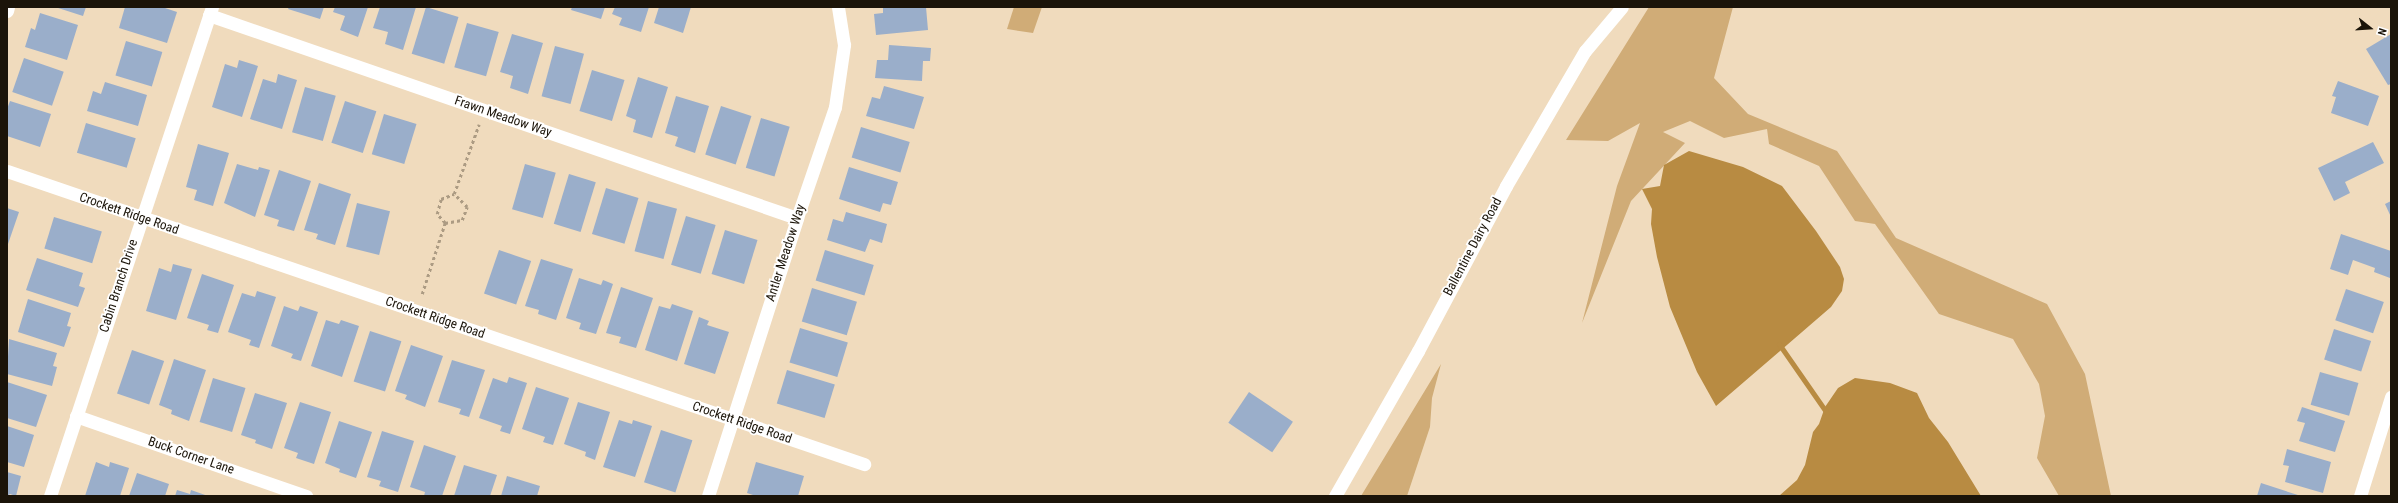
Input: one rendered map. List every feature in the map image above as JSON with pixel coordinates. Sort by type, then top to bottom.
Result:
[{"type":"street","points":[[7,11],[8,7]]},
{"type":"street","name":"Antler Meadow Way","points":[[708,496],[796,218],[835,107],[844,45],[838,7]]},
{"type":"street","name":"Ballentine Dairy Road","points":[[1335,496],[1418,350],[1506,186],[1581,58],[1622,7]]},
{"type":"street","name":"Frawn Meadow Way","points":[[210,11],[796,218]]},
{"type":"street","name":"Cabin Branch Drive","points":[[50,496],[210,11]]},
{"type":"street","name":"Crockett Ridge Road","points":[[7,171],[864,464]]},
{"type":"street","points":[[2360,496],[2391,397]]},
{"type":"street","name":"Buck Corner Lane","points":[[76,416],[306,496]]},
{"type":"path","points":[[454,194],[479,124]]},
{"type":"path","points":[[445,223],[437,214],[441,198],[454,194]]},
{"type":"path","points":[[445,223],[462,220],[467,207],[454,194]]},
{"type":"path","points":[[422,294],[445,223]]},
{"type":"shaded area","points":[[1014,7],[1042,7],[1033,33],[1007,29]]},
{"type":"shaded area","points":[[1649,7],[1733,7],[1714,78],[1748,114],[1837,151],[1896,238],[2047,304],[2085,374],[2111,496],[2059,496],[2037,458],[2045,416],[2039,384],[2013,339],[1939,314],[1875,224],[1855,221],[1819,166],[1769,144],[1767,129],[1724,138],[1690,121],[1663,132],[1685,143],[1631,201],[1582,323],[1617,186],[1640,123],[1608,141],[1566,140]]},
{"type":"shaded area","points":[[1689,151],[1743,167],[1782,186],[1816,231],[1840,267],[1844,279],[1842,291],[1831,307],[1716,406],[1697,372],[1670,307],[1657,257],[1651,224],[1652,209],[1642,189],[1660,186],[1664,165]]},
{"type":"shaded area","points":[[1441,364],[1432,398],[1430,427],[1407,496],[1361,496]]},
{"type":"shaded area","points":[[1855,378],[1890,383],[1917,393],[1929,418],[1948,442],[1981,496],[1779,496],[1797,480],[1805,465],[1813,432],[1819,424],[1825,407],[1838,388]]},
{"type":"building","points":[[55,7],[86,7],[83,16]]},
{"type":"building","points":[[125,7],[162,7],[177,12],[167,43],[119,28]]},
{"type":"building","points":[[289,7],[324,7],[320,19],[288,9]]},
{"type":"building","points":[[335,7],[368,7],[358,37],[340,30],[345,16],[333,12]]},
{"type":"building","points":[[380,7],[416,7],[403,50],[385,44],[388,32],[373,28]]},
{"type":"building","points":[[426,7],[459,17],[444,64],[412,54]]},
{"type":"building","points":[[572,7],[605,7],[601,19],[571,10]]},
{"type":"building","points":[[615,7],[649,7],[641,32],[619,25],[622,18],[612,14]]},
{"type":"building","points":[[659,7],[691,7],[683,33],[654,23]]},
{"type":"building","points":[[883,7],[926,7],[928,30],[876,35],[874,14],[883,13]]},
{"type":"building","points":[[40,13],[78,25],[67,60],[25,47],[31,28],[35,30]]},
{"type":"building","points":[[467,23],[499,32],[486,76],[454,67]]},
{"type":"building","points":[[512,34],[543,43],[528,94],[510,88],[513,76],[500,72]]},
{"type":"building","points":[[2391,34],[2391,84],[2388,85],[2366,49]]},
{"type":"building","points":[[126,41],[162,52],[152,87],[115,75]]},
{"type":"building","points":[[889,45],[931,48],[930,61],[923,61],[922,81],[875,78],[877,60],[888,60]]},
{"type":"building","points":[[555,46],[584,54],[571,104],[542,96]]},
{"type":"building","points":[[24,58],[64,72],[52,106],[12,92]]},
{"type":"building","points":[[239,60],[258,66],[242,117],[212,107],[225,64],[237,68]]},
{"type":"building","points":[[592,70],[625,80],[612,121],[579,111]]},
{"type":"building","points":[[278,74],[297,80],[282,129],[250,119],[263,79],[276,83]]},
{"type":"building","points":[[638,77],[668,87],[652,138],[633,132],[636,120],[626,116]]},
{"type":"building","points":[[2338,81],[2379,96],[2368,126],[2331,113],[2336,97],[2332,96]]},
{"type":"building","points":[[105,82],[147,95],[138,126],[87,111],[93,91],[101,94]]},
{"type":"building","points":[[884,86],[924,97],[914,129],[866,116],[872,97],[880,99]]},
{"type":"building","points":[[305,87],[336,96],[323,141],[292,132]]},
{"type":"building","points":[[676,96],[709,106],[695,153],[675,146],[678,137],[665,133]]},
{"type":"building","points":[[10,101],[51,114],[40,147],[7,136],[7,109]]},
{"type":"building","points":[[345,101],[376,111],[363,153],[331,143]]},
{"type":"building","points":[[721,106],[751,116],[736,164],[705,155]]},
{"type":"building","points":[[384,114],[417,124],[404,164],[372,154]]},
{"type":"building","points":[[761,118],[790,127],[774,176],[746,168]]},
{"type":"building","points":[[86,123],[136,138],[127,168],[77,153]]},
{"type":"building","points":[[861,127],[910,142],[900,173],[852,158]]},
{"type":"building","points":[[2373,142],[2384,163],[2345,182],[2350,193],[2334,201],[2318,168]]},
{"type":"building","points":[[198,144],[229,153],[213,206],[194,200],[197,190],[186,187]]},
{"type":"building","points":[[237,164],[258,170],[259,167],[270,170],[255,217],[224,203]]},
{"type":"building","points":[[525,164],[556,173],[543,218],[512,209]]},
{"type":"building","points":[[849,167],[898,182],[891,205],[883,203],[880,212],[839,199]]},
{"type":"building","points":[[279,170],[311,181],[294,231],[277,226],[279,220],[264,215]]},
{"type":"building","points":[[569,174],[596,182],[581,232],[554,224]]},
{"type":"building","points":[[319,183],[351,194],[335,245],[316,239],[318,234],[304,230]]},
{"type":"building","points":[[606,188],[639,198],[624,244],[592,234]]},
{"type":"building","points":[[648,201],[677,209],[664,259],[635,251]]},
{"type":"building","points":[[2391,201],[2391,217],[2385,204]]},
{"type":"building","points":[[357,203],[390,211],[379,255],[346,247]]},
{"type":"building","points":[[7,208],[19,212],[7,247]]},
{"type":"building","points":[[846,212],[887,224],[882,243],[870,239],[865,252],[827,240],[833,219],[843,222]]},
{"type":"building","points":[[686,216],[716,225],[701,274],[671,265]]},
{"type":"building","points":[[54,217],[102,232],[92,263],[44,249]]},
{"type":"building","points":[[725,230],[758,240],[744,284],[712,274]]},
{"type":"building","points":[[2341,234],[2391,251],[2390,278],[2374,272],[2375,268],[2353,260],[2348,275],[2330,269]]},
{"type":"building","points":[[499,250],[531,261],[516,305],[484,293]]},
{"type":"building","points":[[825,250],[874,265],[864,296],[816,281]]},
{"type":"building","points":[[37,258],[83,273],[79,286],[85,288],[78,307],[26,290]]},
{"type":"building","points":[[541,259],[573,269],[556,320],[538,314],[539,310],[525,306]]},
{"type":"building","points":[[173,264],[192,269],[176,320],[146,311],[159,268],[171,272]]},
{"type":"building","points":[[202,274],[234,285],[218,333],[207,330],[209,325],[187,318]]},
{"type":"building","points":[[579,278],[601,285],[603,280],[613,284],[596,334],[579,329],[581,323],[566,318]]},
{"type":"building","points":[[621,287],[653,298],[636,348],[619,343],[621,337],[606,333]]},
{"type":"building","points":[[812,288],[857,302],[847,335],[802,321]]},
{"type":"building","points":[[2346,289],[2384,302],[2373,333],[2335,320]]},
{"type":"building","points":[[257,291],[276,297],[259,348],[249,345],[251,340],[228,332],[242,293],[255,297]]},
{"type":"building","points":[[28,299],[71,313],[67,326],[71,327],[64,347],[18,332]]},
{"type":"building","points":[[672,304],[693,311],[677,361],[645,350],[659,306],[670,309]]},
{"type":"building","points":[[284,306],[298,311],[300,306],[318,312],[301,361],[291,358],[293,354],[271,346]]},
{"type":"building","points":[[699,317],[709,321],[707,325],[729,332],[715,374],[684,364]]},
{"type":"building","points":[[326,320],[339,324],[341,320],[359,326],[342,377],[311,366]]},
{"type":"building","points":[[800,328],[848,343],[837,377],[789,362]]},
{"type":"building","points":[[2334,329],[2371,341],[2361,371],[2324,359]]},
{"type":"building","points":[[370,331],[401,341],[385,392],[354,381]]},
{"type":"building","points":[[9,339],[57,353],[53,366],[57,367],[52,386],[7,374]]},
{"type":"building","points":[[411,345],[443,356],[425,407],[405,399],[407,395],[395,391]]},
{"type":"building","points":[[132,350],[164,361],[149,405],[117,393]]},
{"type":"building","points":[[174,359],[206,370],[189,421],[171,414],[172,410],[159,405]]},
{"type":"building","points":[[452,360],[485,370],[469,417],[459,414],[461,409],[438,402]]},
{"type":"building","points":[[787,370],[835,385],[825,418],[777,403]]},
{"type":"building","points":[[2320,372],[2358,383],[2349,416],[2311,405]]},
{"type":"building","points":[[509,377],[527,383],[510,434],[500,431],[502,426],[479,418],[493,378],[507,383]]},
{"type":"building","points":[[213,378],[246,388],[232,432],[200,422]]},
{"type":"building","points":[[7,382],[47,395],[36,427],[7,418]]},
{"type":"building","points":[[536,387],[569,398],[553,445],[543,442],[545,437],[522,429]]},
{"type":"building","points":[[1249,392],[1293,422],[1272,452],[1228,423]]},
{"type":"building","points":[[255,393],[287,403],[272,449],[255,443],[256,440],[241,435]]},
{"type":"building","points":[[300,402],[331,412],[314,464],[296,458],[298,453],[284,448]]},
{"type":"building","points":[[578,402],[610,412],[595,460],[585,456],[586,452],[564,444]]},
{"type":"building","points":[[2302,407],[2345,421],[2335,452],[2299,441],[2305,423],[2297,421]]},
{"type":"building","points":[[619,420],[632,424],[633,420],[652,426],[635,477],[603,467]]},
{"type":"building","points":[[339,421],[372,432],[356,478],[339,472],[340,469],[325,463]]},
{"type":"building","points":[[7,426],[34,435],[24,467],[7,462]]},
{"type":"building","points":[[661,430],[692,440],[675,493],[644,482]]},
{"type":"building","points":[[382,431],[414,441],[398,492],[379,486],[381,481],[367,477]]},
{"type":"building","points":[[424,445],[456,456],[442,496],[424,496],[425,492],[410,487]]},
{"type":"building","points":[[2287,449],[2331,462],[2323,493],[2285,482],[2289,466],[2283,465]]},
{"type":"building","points":[[96,462],[109,467],[110,462],[129,468],[120,496],[85,496]]},
{"type":"building","points":[[756,462],[804,476],[798,496],[756,496],[747,493]]},
{"type":"building","points":[[464,465],[497,475],[490,496],[454,496]]},
{"type":"building","points":[[7,472],[21,476],[16,496],[10,494],[7,496]]},
{"type":"building","points":[[137,473],[169,484],[165,496],[129,496]]},
{"type":"building","points":[[507,476],[540,486],[537,496],[501,496]]},
{"type":"building","points":[[2261,483],[2301,496],[2257,496]]},
{"type":"building","points":[[177,490],[190,494],[191,490],[208,496],[175,496]]},
{"type":"waterway","points":[[1779,344],[1827,413]]}]
